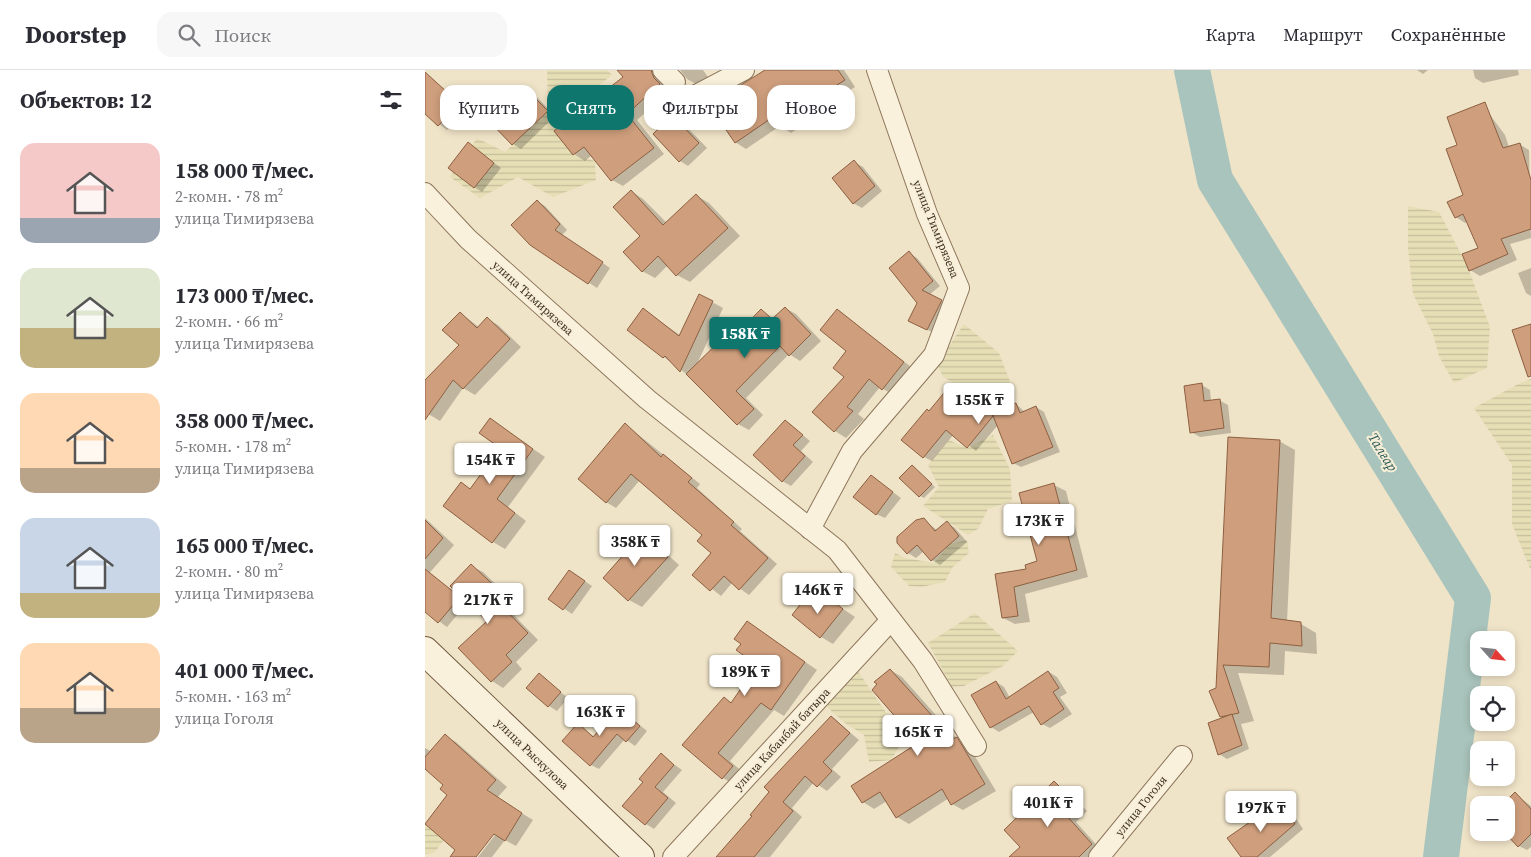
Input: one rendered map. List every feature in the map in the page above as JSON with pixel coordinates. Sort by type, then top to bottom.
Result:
[{"type":"street","points":[[715,85],[744,70]]},
{"type":"street","name":"улица Тимирязева","points":[[810,529],[852,451],[934,355],[959,288],[927,214],[877,70]]},
{"type":"street","name":"улица Тимирязева","points":[[425,193],[467,240],[647,399],[837,550],[923,661],[976,746]]},
{"type":"street","name":"улица Кабанбай батыра","points":[[673,857],[891,620]]},
{"type":"street","name":"улица Рыскулова","points":[[425,651],[640,857]]},
{"type":"street","name":"улица Гоголя","points":[[1099,857],[1182,756]]},
{"type":"shaded area","points":[[547,70],[607,70],[612,75],[600,85],[547,85]]},
{"type":"shaded area","points":[[547,112],[547,130],[561,130],[558,136],[573,155],[595,161],[596,180],[553,197],[518,177],[480,198],[450,177],[477,138],[505,152],[528,130],[537,130],[537,121]]},
{"type":"shaded area","points":[[1408,206],[1439,212],[1467,265],[1490,327],[1487,368],[1454,383],[1439,356],[1433,334],[1413,294],[1408,248]]},
{"type":"shaded area","points":[[964,324],[999,353],[1015,394],[1001,398],[983,388],[962,387],[943,377],[937,364]]},
{"type":"shaded area","points":[[1531,379],[1531,571],[1512,524],[1512,465],[1474,408]]},
{"type":"shaded area","points":[[993,435],[1010,469],[1012,501],[988,509],[978,529],[968,535],[923,506],[939,487],[928,465],[949,440],[967,448]]},
{"type":"shaded area","points":[[967,540],[969,553],[952,568],[945,582],[921,587],[909,586],[891,567],[895,553],[905,558],[934,563],[950,544]]},
{"type":"shaded area","points":[[975,613],[1018,651],[1003,666],[964,686],[952,687],[928,643]]},
{"type":"shaded area","points":[[855,667],[904,739],[891,760],[869,762],[864,735],[845,723],[825,705]]},
{"type":"shaded area","points":[[425,824],[444,840],[434,853],[425,854]]},
{"type":"building","points":[[617,70],[651,70],[654,78],[660,84],[644,85],[644,99],[634,108],[634,85],[613,85],[623,77]]},
{"type":"building","points":[[765,70],[838,70],[845,80],[837,85],[767,85],[767,121],[757,128],[757,85],[741,85]]},
{"type":"building","points":[[425,72],[440,86],[440,124],[438,126],[425,114]]},
{"type":"building","points":[[537,100],[547,110],[537,121]]},
{"type":"building","points":[[1485,102],[1503,148],[1520,143],[1531,180],[1531,229],[1501,239],[1508,254],[1469,271],[1462,254],[1478,248],[1463,214],[1455,218],[1447,202],[1463,195],[1446,149],[1457,145],[1447,117]]},
{"type":"building","points":[[634,123],[654,148],[611,181],[584,147],[573,155],[554,131],[634,130]]},
{"type":"building","points":[[498,130],[528,130],[512,145]]},
{"type":"building","points":[[657,130],[687,130],[699,143],[679,162],[653,134]]},
{"type":"building","points":[[726,130],[754,130],[735,143]]},
{"type":"building","points":[[468,142],[494,163],[474,188],[448,168]]},
{"type":"building","points":[[854,160],[875,186],[853,204],[832,178]]},
{"type":"building","points":[[631,190],[663,225],[696,194],[728,228],[676,276],[658,256],[642,272],[623,252],[640,236],[613,207]]},
{"type":"building","points":[[537,200],[560,224],[555,230],[603,262],[588,284],[530,245],[511,225]]},
{"type":"building","points":[[909,251],[933,281],[922,290],[942,300],[927,330],[908,321],[917,303],[889,268]]},
{"type":"building","points":[[699,294],[713,301],[680,372],[665,356],[663,358],[627,330],[643,308],[679,336]]},
{"type":"building","points":[[785,307],[811,334],[789,356],[780,346],[736,391],[754,409],[737,425],[686,374],[730,331],[735,336],[761,309],[772,319]]},
{"type":"building","points":[[837,309],[904,362],[882,390],[869,379],[847,407],[853,411],[834,432],[812,412],[844,377],[833,368],[846,351],[820,330]]},
{"type":"building","points":[[460,312],[477,328],[487,317],[510,339],[463,389],[453,380],[425,420],[425,380],[459,345],[442,330]]},
{"type":"building","points":[[1531,324],[1531,376],[1528,377],[1512,330]]},
{"type":"building","points":[[1202,383],[1204,401],[1220,399],[1224,428],[1190,433],[1184,386]]},
{"type":"building","points":[[948,388],[958,397],[983,388],[992,412],[1016,403],[1020,413],[1036,406],[1053,447],[1012,464],[992,413],[993,416],[967,448],[946,430],[923,458],[901,440]]},
{"type":"building","points":[[490,418],[533,449],[497,499],[515,513],[492,543],[443,506],[461,482],[470,489],[500,448],[479,433]]},
{"type":"building","points":[[785,420],[803,435],[793,445],[805,456],[782,482],[753,455]]},
{"type":"building","points":[[625,423],[661,457],[663,454],[692,478],[688,482],[734,522],[731,525],[768,558],[739,590],[724,576],[710,591],[692,575],[711,553],[697,541],[702,535],[631,474],[606,503],[578,479]]},
{"type":"building","points":[[1228,437],[1280,440],[1271,618],[1301,622],[1302,646],[1270,643],[1269,667],[1223,665],[1239,713],[1220,717],[1209,691],[1216,688]]},
{"type":"building","points":[[912,465],[932,484],[919,497],[899,478]]},
{"type":"building","points":[[871,475],[893,492],[876,515],[853,497]]},
{"type":"building","points":[[1054,483],[1077,570],[1014,587],[1018,616],[1002,618],[995,574],[1026,569],[1025,565],[1037,561],[1019,493]]},
{"type":"building","points":[[924,518],[935,531],[947,521],[959,536],[931,561],[917,545],[907,554],[897,543],[897,537],[916,520]]},
{"type":"building","points":[[425,520],[443,538],[425,559]]},
{"type":"building","points":[[642,534],[668,557],[628,601],[603,578]]},
{"type":"building","points":[[471,564],[503,594],[496,600],[528,633],[506,655],[512,662],[491,682],[458,648],[487,621],[450,586]]},
{"type":"building","points":[[425,569],[460,597],[438,623],[425,612]]},
{"type":"building","points":[[569,570],[585,581],[563,610],[548,599]]},
{"type":"building","points":[[827,596],[843,609],[820,638],[792,615],[806,597],[815,606]]},
{"type":"building","points":[[747,621],[805,662],[771,710],[761,703],[718,753],[733,766],[722,779],[682,745],[724,697],[731,703],[757,665],[736,650],[741,644],[734,639]]},
{"type":"building","points":[[890,669],[953,739],[957,737],[985,784],[951,805],[942,789],[896,818],[880,792],[862,803],[851,786],[918,743],[872,690],[877,684],[874,682]]},
{"type":"building","points":[[1048,671],[1059,688],[1053,692],[1064,709],[1041,725],[1029,706],[990,728],[971,695],[996,681],[1006,699]]},
{"type":"building","points":[[539,673],[561,692],[548,707],[526,688]]},
{"type":"building","points":[[619,708],[640,726],[626,742],[617,734],[590,766],[562,741],[578,723],[593,737]]},
{"type":"building","points":[[1232,714],[1242,745],[1218,755],[1208,723]]},
{"type":"building","points":[[831,716],[850,733],[823,762],[832,771],[817,787],[805,776],[783,802],[793,811],[754,857],[716,857],[752,816],[750,815],[769,792],[764,787]]},
{"type":"building","points":[[445,734],[496,780],[487,790],[522,813],[505,841],[494,834],[476,857],[450,857],[455,850],[425,824],[447,795],[440,789],[443,785],[425,769],[425,757]]},
{"type":"building","points":[[661,753],[674,765],[655,787],[668,798],[645,825],[622,806],[643,782],[639,779]]},
{"type":"building","points":[[1054,781],[1077,804],[1066,815],[1092,844],[1079,857],[1009,857],[1020,847],[1004,830]]},
{"type":"building","points":[[1515,792],[1531,809],[1531,834],[1518,847],[1512,841],[1515,841],[1515,796],[1511,796]]},
{"type":"building","points":[[1282,804],[1295,824],[1257,857],[1241,857],[1227,838],[1260,815],[1263,818]]},
{"type":"waterway","name":"Талғар","points":[[1192,70],[1215,180],[1473,598],[1441,857]]}]
